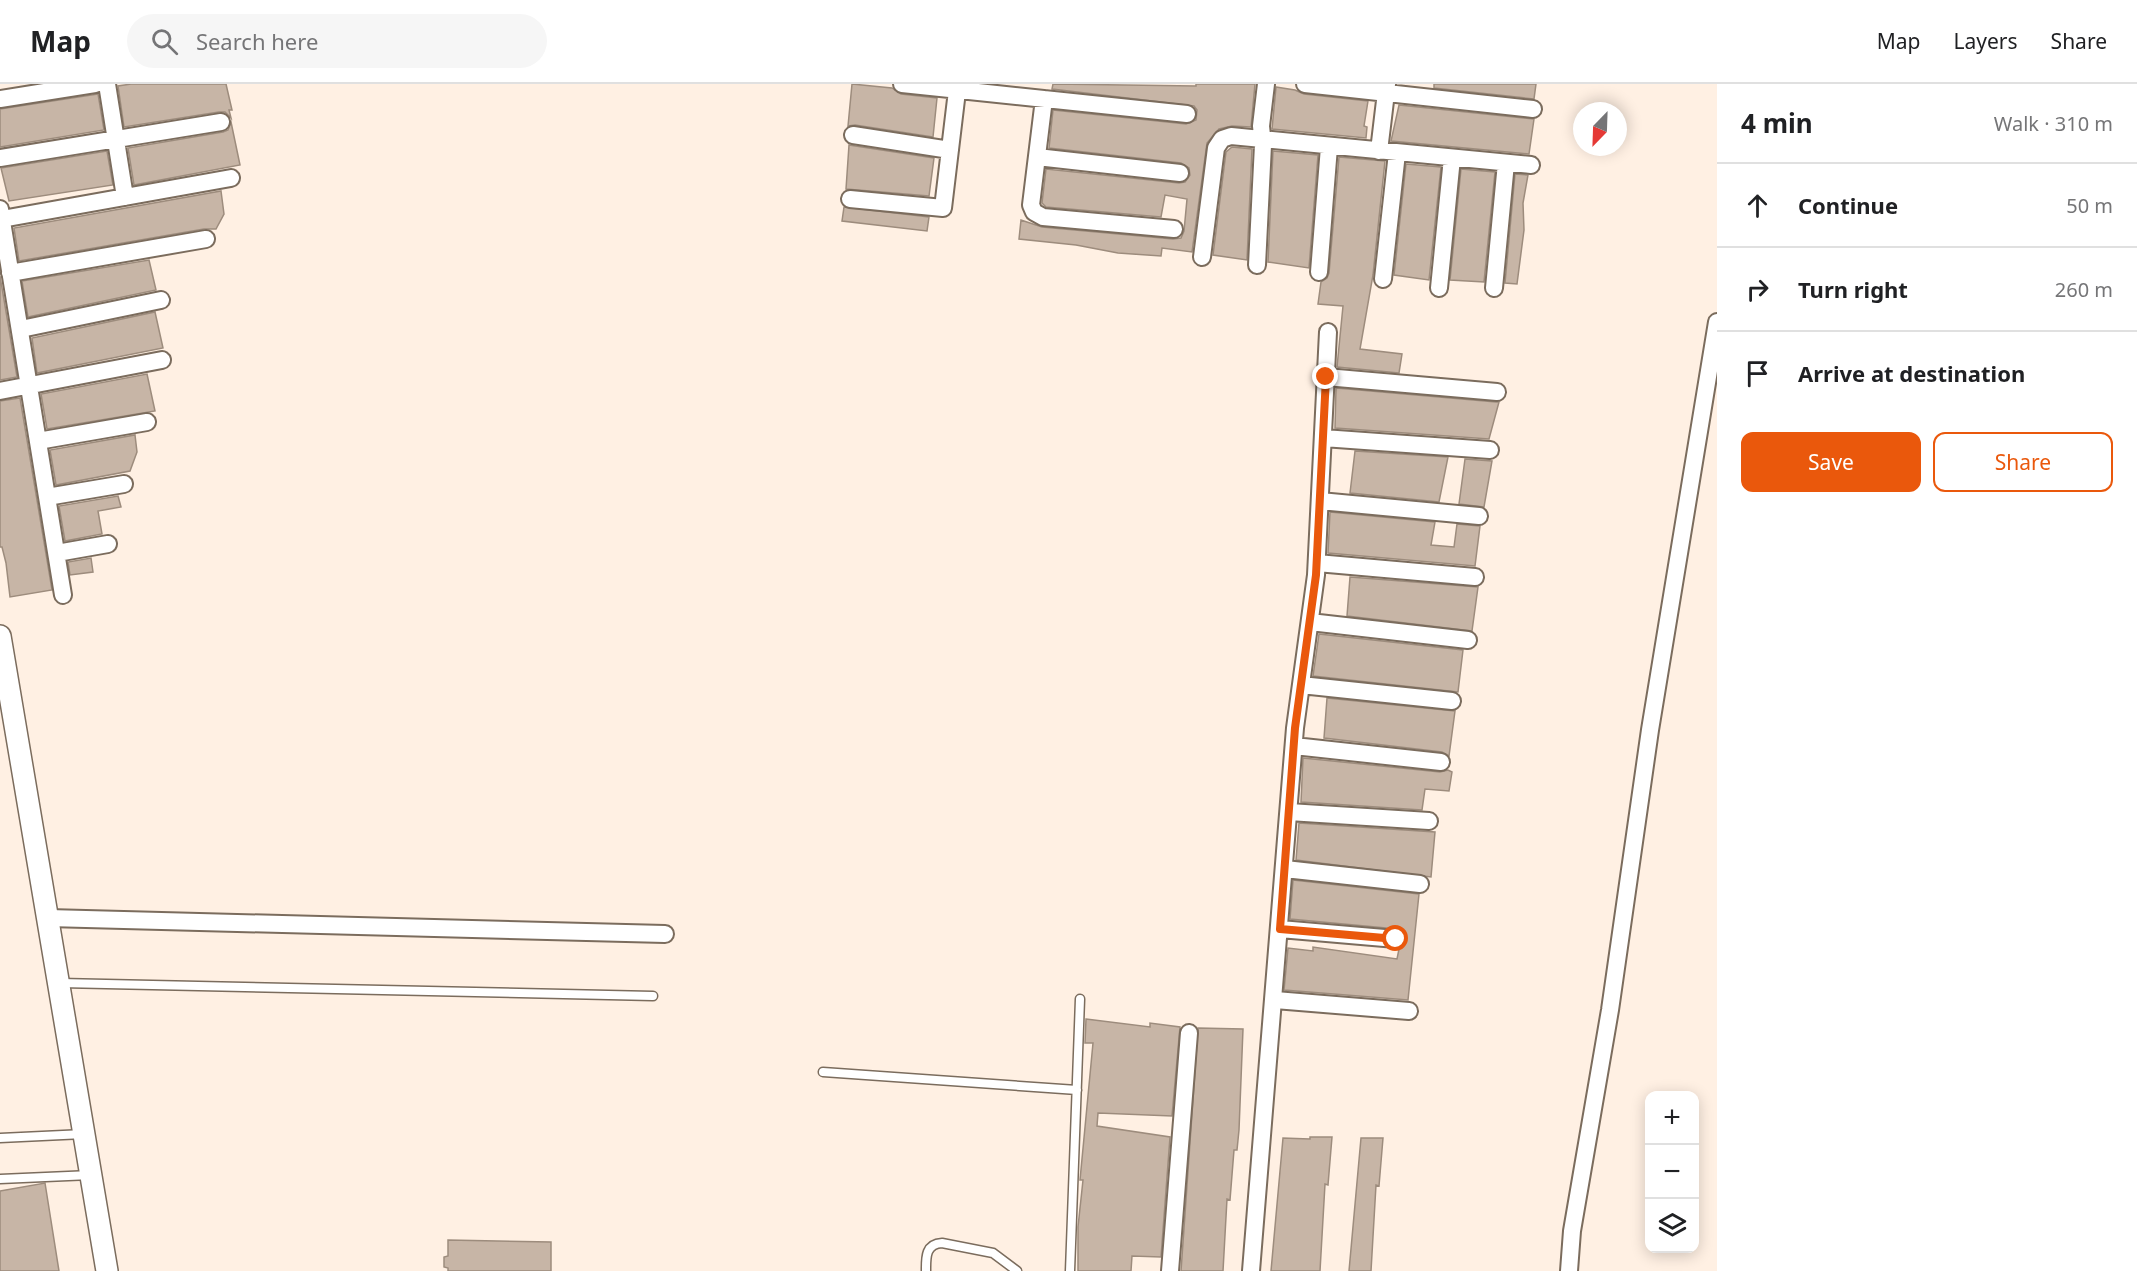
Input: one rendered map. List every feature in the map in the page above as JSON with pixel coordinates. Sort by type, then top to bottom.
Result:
[{"type":"street","points":[[0,99],[95,84]]},
{"type":"street","points":[[107,84],[125,197]]},
{"type":"street","points":[[902,84],[957,91],[1006,90],[1044,99],[1187,114]]},
{"type":"street","points":[[1257,265],[1266,84]]},
{"type":"street","points":[[1305,84],[1386,88],[1533,109]]},
{"type":"street","points":[[1379,151],[1386,88]]},
{"type":"street","points":[[850,199],[943,208],[957,91]]},
{"type":"street","points":[[1044,99],[1031,205],[1034,212],[1043,217],[1174,229]]},
{"type":"street","points":[[0,158],[221,122]]},
{"type":"street","points":[[853,135],[950,150]]},
{"type":"street","points":[[1202,256],[1216,148],[1222,139],[1231,136],[1262,141],[1531,165]]},
{"type":"street","points":[[1318,272],[1329,147]]},
{"type":"street","points":[[1383,279],[1397,153]]},
{"type":"street","points":[[1037,157],[1180,173]]},
{"type":"street","points":[[1439,288],[1452,158]]},
{"type":"street","points":[[1494,288],[1506,163]]},
{"type":"street","points":[[63,596],[1,214],[125,197],[231,178]]},
{"type":"street","points":[[10,273],[206,239]]},
{"type":"street","points":[[21,329],[161,300]]},
{"type":"street","points":[[1569,1271],[1572,1232],[1610,1010],[1650,729],[1717,322]]},
{"type":"street","points":[[1251,1271],[1294,746],[1317,563],[1328,332]]},
{"type":"street","points":[[0,391],[162,360]]},
{"type":"street","points":[[1326,377],[1497,392]]},
{"type":"street","points":[[38,441],[147,422]]},
{"type":"street","points":[[1323,438],[1490,450]]},
{"type":"street","points":[[47,497],[124,484]]},
{"type":"street","points":[[1320,501],[1479,516]]},
{"type":"street","points":[[57,553],[108,544]]},
{"type":"street","points":[[1317,563],[1475,578]]},
{"type":"street","points":[[1310,622],[1468,640]]},
{"type":"street","points":[[0,636],[107,1271]]},
{"type":"street","points":[[1301,685],[1452,701]]},
{"type":"street","points":[[1294,746],[1441,762]]},
{"type":"street","points":[[1289,812],[1429,821]]},
{"type":"street","points":[[1285,869],[1420,884]]},
{"type":"street","points":[[48,918],[664,934]]},
{"type":"street","points":[[1280,929],[1396,939]]},
{"type":"street","points":[[1275,1000],[1409,1011]]},
{"type":"street","points":[[1170,1271],[1189,1033]]},
{"type":"lane","points":[[59,983],[653,996]]},
{"type":"lane","points":[[1070,1271],[1080,999]]},
{"type":"lane","points":[[823,1072],[1077,1090]]},
{"type":"lane","points":[[0,1138],[84,1134]]},
{"type":"lane","points":[[0,1179],[91,1175]]},
{"type":"lane","points":[[926,1271],[926,1255],[929,1248],[942,1243],[993,1253],[1017,1271]]},
{"type":"building","points":[[226,84],[232,110],[229,110],[231,118],[225,112],[219,112],[124,127],[118,86]]},
{"type":"building","points":[[852,84],[892,88],[901,94],[937,98],[933,137],[855,125],[848,126]]},
{"type":"building","points":[[1053,84],[1196,86],[1196,84],[1255,84],[1251,127],[1232,126],[1219,129],[1207,143],[1192,252],[1162,248],[1161,256],[1118,253],[1076,245],[1019,239],[1021,220],[1042,227],[1173,239],[1181,238],[1184,231],[1187,199],[1165,195],[1161,217],[1046,207],[1042,203],[1046,169],[1179,183],[1185,182],[1190,175],[1189,168],[1181,163],[1049,148],[1053,110],[1186,124],[1196,120],[1197,110],[1194,106],[1052,89]]},
{"type":"building","points":[[1434,84],[1536,84],[1534,99],[1434,88]]},
{"type":"building","points":[[1276,87],[1304,94],[1368,101],[1364,126],[1367,127],[1366,138],[1272,129]]},
{"type":"building","points":[[98,94],[104,130],[0,147],[0,109]]},
{"type":"building","points":[[1399,105],[1534,119],[1529,154],[1391,141]]},
{"type":"building","points":[[231,122],[240,165],[134,185],[128,148],[223,132],[228,130]]},
{"type":"building","points":[[849,145],[934,158],[929,196],[846,189]]},
{"type":"building","points":[[1232,147],[1252,149],[1247,260],[1213,255],[1226,152]]},
{"type":"building","points":[[107,151],[113,185],[9,201],[1,168]]},
{"type":"building","points":[[1273,151],[1318,155],[1309,268],[1268,262]]},
{"type":"building","points":[[1339,157],[1385,161],[1373,275],[1360,349],[1402,354],[1399,373],[1337,367],[1343,306],[1318,304],[1321,282],[1327,278],[1329,273]]},
{"type":"building","points":[[1406,164],[1441,167],[1429,280],[1394,275]]},
{"type":"building","points":[[1461,169],[1495,172],[1484,282],[1450,280]]},
{"type":"building","points":[[1515,174],[1528,175],[1523,203],[1524,230],[1517,284],[1505,283]]},
{"type":"building","points":[[221,191],[224,214],[216,229],[204,229],[19,261],[14,228]]},
{"type":"building","points":[[844,207],[929,217],[927,231],[842,221]]},
{"type":"building","points":[[149,260],[156,290],[28,317],[22,281]]},
{"type":"building","points":[[0,276],[17,377],[0,380]]},
{"type":"building","points":[[155,312],[163,348],[37,373],[32,338]]},
{"type":"building","points":[[147,374],[155,411],[47,429],[41,394]]},
{"type":"building","points":[[1336,388],[1499,402],[1489,439],[1335,428]]},
{"type":"building","points":[[20,398],[52,590],[10,597],[6,563],[2,547],[0,547],[0,401]]},
{"type":"building","points":[[135,435],[137,452],[130,471],[56,485],[50,450]]},
{"type":"building","points":[[1355,451],[1448,457],[1439,502],[1350,493]]},
{"type":"building","points":[[1465,459],[1492,461],[1484,507],[1459,504]]},
{"type":"building","points":[[118,496],[121,507],[98,511],[102,534],[65,541],[59,506]]},
{"type":"building","points":[[1330,512],[1435,522],[1431,545],[1454,547],[1457,524],[1480,526],[1475,566],[1328,553]]},
{"type":"building","points":[[91,558],[93,572],[70,575],[68,562]]},
{"type":"building","points":[[1350,577],[1478,587],[1472,631],[1347,616]]},
{"type":"building","points":[[1319,634],[1463,650],[1458,692],[1313,676]]},
{"type":"building","points":[[1327,698],[1455,711],[1449,756],[1442,752],[1324,738]]},
{"type":"building","points":[[1303,758],[1440,772],[1448,770],[1452,772],[1449,791],[1425,789],[1422,810],[1301,802]]},
{"type":"building","points":[[1299,823],[1435,832],[1431,877],[1296,860]]},
{"type":"building","points":[[1293,880],[1419,894],[1408,1000],[1284,990],[1288,948],[1313,951],[1313,947],[1397,959],[1399,949],[1406,940],[1405,934],[1397,929],[1290,919]]},
{"type":"building","points":[[1086,1019],[1150,1027],[1150,1023],[1180,1027],[1172,1116],[1098,1113],[1097,1126],[1170,1137],[1161,1257],[1132,1256],[1131,1271],[1078,1271],[1078,1227],[1083,1180],[1080,1180],[1093,1043],[1085,1043]]},
{"type":"building","points":[[1198,1028],[1243,1029],[1239,1130],[1237,1150],[1234,1150],[1230,1200],[1227,1199],[1223,1271],[1181,1271]]},
{"type":"building","points":[[1310,1137],[1332,1137],[1328,1185],[1325,1184],[1320,1271],[1271,1271],[1283,1138],[1310,1139]]},
{"type":"building","points":[[1361,1138],[1383,1138],[1379,1186],[1376,1185],[1371,1271],[1349,1271]]},
{"type":"building","points":[[45,1183],[59,1271],[0,1271],[0,1191]]},
{"type":"building","points":[[448,1240],[551,1242],[551,1271],[448,1271],[448,1268],[444,1267],[444,1257],[448,1256]]},
{"type":"route","points":[[1326,377],[1316,575],[1295,728],[1280,929],[1396,939]]}]
